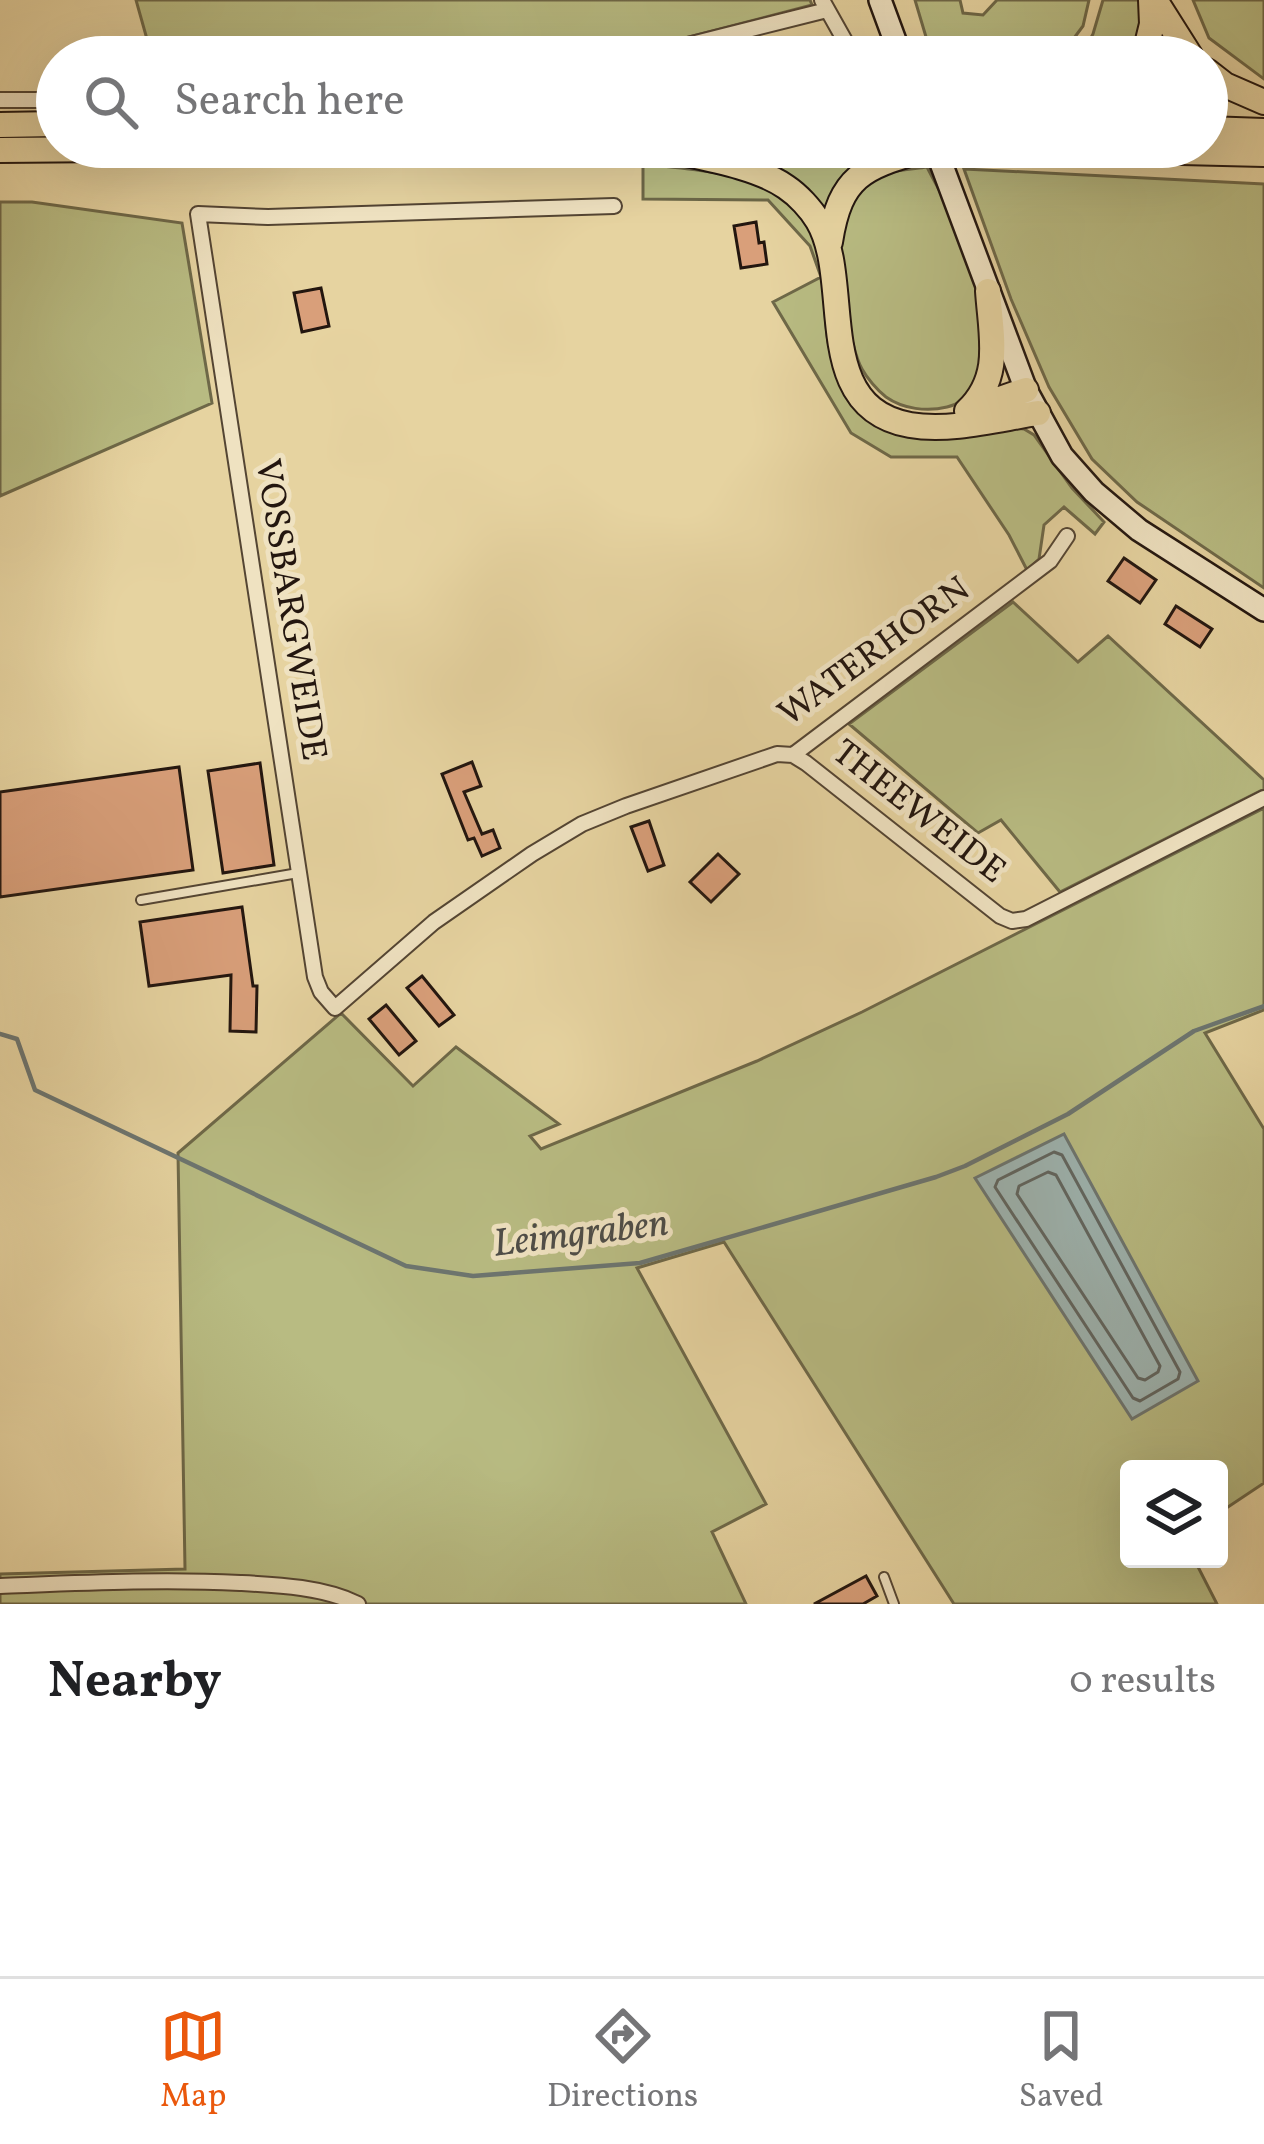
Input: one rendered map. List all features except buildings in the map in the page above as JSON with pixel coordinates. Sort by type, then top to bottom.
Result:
[{"type":"highway","points":[[1149,36],[1153,0]]},
{"type":"highway","points":[[1153,0],[1177,36]]},
{"type":"highway","points":[[1228,87],[1264,102]]},
{"type":"highway","points":[[0,124],[36,124]]},
{"type":"highway","points":[[1228,129],[1264,130]]},
{"type":"highway","points":[[0,149],[36,149]]},
{"type":"highway","points":[[1228,153],[1264,154]]},
{"type":"highway","points":[[736,168],[785,186],[819,222],[828,250],[844,361],[864,400],[885,416],[929,426],[989,422],[1032,402]]},
{"type":"highway","points":[[828,250],[838,204],[856,178],[872,168]]},
{"type":"highway","points":[[968,411],[991,375],[988,291]]},
{"type":"highway","points":[[929,426],[968,411],[1032,402]]},
{"type":"main road","points":[[880,0],[893,36]]},
{"type":"main road","points":[[941,168],[1032,402],[1062,456],[1116,512],[1188,564],[1264,610]]},
{"type":"street","points":[[715,36],[825,5],[842,36]]},
{"type":"street","points":[[0,100],[36,100]]},
{"type":"street","name":"VOSSBARGWEIDE","points":[[335,1008],[316,977],[198,214],[268,217],[614,206]]},
{"type":"street","name":"WATERHORN","points":[[335,1008],[434,922],[583,824],[777,754],[793,755],[1050,561],[1067,536]]},
{"type":"street","name":"THEEWEIDE","points":[[793,755],[1012,921],[1026,919],[1264,798]]},
{"type":"street","points":[[0,1586],[178,1580],[284,1586],[358,1604]]},
{"type":"lane","points":[[141,900],[300,873]]},
{"type":"lane","points":[[884,1577],[895,1604]]},
{"type":"green space","points":[[136,0],[810,0],[812,5],[693,36],[146,36]]},
{"type":"green space","points":[[915,0],[960,0],[963,13],[983,15],[997,0],[1089,0],[1076,36],[926,36]]},
{"type":"green space","points":[[1103,0],[1142,0],[1141,36],[1093,34]]},
{"type":"green space","points":[[1193,0],[1264,0],[1264,79],[1228,52],[1228,36],[1208,36]]},
{"type":"green space","points":[[643,168],[675,168],[739,178],[791,200],[815,234],[834,362],[867,414],[1024,429],[1034,435],[1072,488],[1104,522],[1095,534],[1064,507],[1044,525],[1039,559],[1027,570],[957,457],[891,457],[851,433],[773,302],[821,277],[810,246],[768,200],[643,199]]},
{"type":"green space","points":[[739,168],[864,168],[827,222]]},
{"type":"green space","points":[[928,168],[953,216],[980,302],[984,330],[978,379],[967,397],[947,407],[907,407],[886,397],[862,369],[849,326],[840,235],[855,196],[865,184],[887,173]]},
{"type":"green space","points":[[964,169],[1264,184],[1264,588],[1137,502],[1092,459],[1049,387]]},
{"type":"green space","points":[[0,202],[32,202],[182,223],[212,403],[0,496]]},
{"type":"green space","points":[[1013,602],[1078,662],[1108,636],[1264,780],[1264,789],[1060,892],[1001,820],[978,833],[849,724]]},
{"type":"green space","points":[[1264,808],[1264,1010],[1205,1033],[1264,1129],[1264,1483],[1228,1507],[1228,1460],[1120,1460],[1120,1568],[1199,1568],[1217,1604],[954,1604],[724,1242],[637,1268],[766,1504],[712,1532],[746,1604],[0,1604],[0,1574],[185,1569],[178,1153],[341,1013],[413,1086],[456,1047],[559,1124],[530,1136],[541,1149],[757,1061]]},
{"type":"water","points":[[1064,1134],[1198,1381],[1132,1419],[975,1178]]},
{"type":"waterway","name":"Leimgraben","points":[[0,1034],[17,1039],[35,1090],[406,1266],[473,1276],[640,1263],[936,1177],[1068,1114],[1194,1031],[1264,1006]]}]
